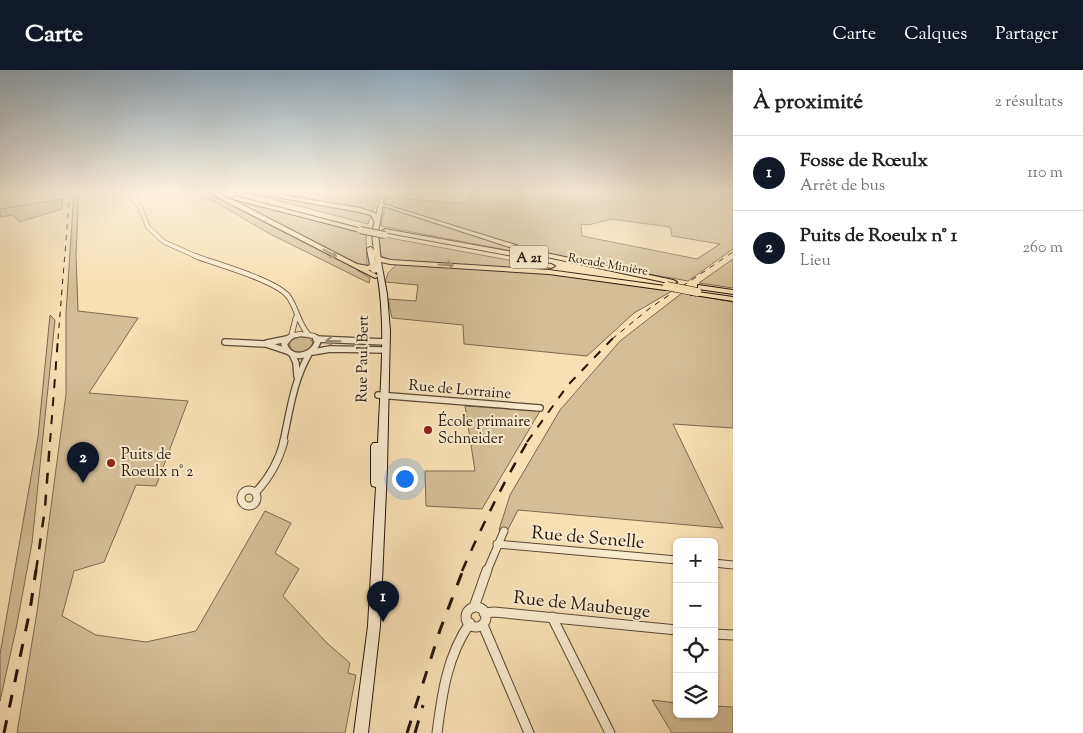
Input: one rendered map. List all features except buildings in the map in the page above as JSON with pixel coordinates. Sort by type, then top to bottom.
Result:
[{"type":"highway","points":[[271,222],[355,266],[377,267],[398,263],[565,273],[669,286],[733,298]]},
{"type":"highway","name":"Rocade Minière","points":[[334,222],[669,286]]},
{"type":"highway","name":"Rocade Minière","points":[[339,222],[361,228]]},
{"type":"highway","points":[[434,222],[530,252],[669,286]]},
{"type":"highway","points":[[370,249],[377,267]]},
{"type":"highway","points":[[698,291],[733,292]]},
{"type":"main road","name":"Rue Paul Bert","points":[[370,249],[370,235],[374,222]]},
{"type":"main road","name":"Rue Paul Bert","points":[[377,222],[375,239],[377,267]]},
{"type":"street","points":[[146,222],[148,227],[161,240],[184,252],[279,288],[290,296],[303,329],[316,339],[328,342],[383,346]]},
{"type":"street","name":"Rue Paul Bert","points":[[361,733],[374,626],[378,523],[376,467],[383,346],[377,267]]},
{"type":"street","points":[[296,315],[290,337],[284,344],[296,363],[297,378]]},
{"type":"street","points":[[225,342],[260,343],[299,334],[308,334]]},
{"type":"street","points":[[256,492],[271,476],[280,453],[297,378],[311,353],[318,346],[316,339]]},
{"type":"street","points":[[260,343],[300,356],[330,349],[383,346]]},
{"type":"street","name":"Rue de Lorraine","points":[[381,395],[540,408]]},
{"type":"street","points":[[474,607],[497,544],[504,531]]},
{"type":"street","name":"Rue de Senelle","points":[[497,544],[673,560]]},
{"type":"street","points":[[718,563],[733,565]]},
{"type":"street","points":[[483,625],[477,627],[470,623],[467,612],[470,608],[479,608],[484,613],[485,621],[483,625],[529,733]]},
{"type":"street","name":"Rue de Maubeuge","points":[[484,613],[552,617],[673,630]]},
{"type":"street","points":[[552,617],[610,733]]},
{"type":"street","points":[[437,733],[450,668],[461,637],[470,623]]},
{"type":"street","points":[[718,634],[733,636]]},
{"type":"shaded area","points":[[72,222],[78,222],[76,255],[78,311],[138,318],[89,393],[188,401],[156,486],[136,485],[104,562],[74,571],[62,616],[96,635],[146,642],[196,631],[265,511],[291,523],[275,553],[299,569],[283,596],[327,643],[350,663],[348,673],[356,675],[345,733],[17,733],[37,612],[66,394],[66,313]]},
{"type":"shaded area","points":[[249,222],[321,222],[366,233],[367,265],[361,266],[357,270],[370,278],[369,283]]},
{"type":"shaded area","points":[[382,222],[600,222],[588,225],[581,224],[582,236],[697,259],[720,244],[672,236],[670,227],[633,222],[733,222],[733,249],[688,281],[597,265],[538,252],[532,255],[381,226]]},
{"type":"shaded area","points":[[379,236],[546,267],[546,273],[672,291],[634,313],[587,356],[464,344],[463,325],[392,318],[388,299],[416,301],[418,285],[385,282],[388,273],[395,266],[395,262],[381,256]]},
{"type":"shaded area","points":[[733,259],[733,288],[699,283]]},
{"type":"shaded area","points":[[682,293],[733,302],[733,428],[673,424],[723,528],[518,510],[505,535],[499,530],[510,495],[560,410],[620,341]]},
{"type":"shaded area","points":[[50,315],[55,320],[32,543],[0,701],[0,654],[38,437]]},
{"type":"shaded area","points":[[299,337],[310,338],[313,343],[310,349],[301,352],[292,351],[289,343]]},
{"type":"shaded area","points":[[465,406],[540,411],[482,509],[426,506],[425,471],[475,471]]},
{"type":"shaded area","points":[[652,700],[673,703],[673,718],[718,718],[718,706],[733,707],[733,733],[672,733]]},
{"type":"railway","points":[[58,339],[67,222]]},
{"type":"railway","points":[[612,339],[650,308],[733,252]]},
{"type":"railway","points":[[50,442],[58,338]]},
{"type":"railway","points":[[527,442],[568,385],[612,339]]},
{"type":"railway","points":[[36,571],[45,508],[50,441]]},
{"type":"railway","points":[[462,571],[493,505],[528,441]]},
{"type":"railway","points":[[4,733],[30,610],[36,570]]},
{"type":"railway","points":[[407,733],[440,630],[463,570]]},
{"type":"railway","points":[[415,733],[423,705]]},
{"type":"place","name":"École primaire Schneider","points":[[428,430]]},
{"type":"place","name":"Puits de Roeulx n° 2","points":[[111,463]]},
{"type":"place","name":"Puits de Roeulx n° 1","points":[[83,483]]},
{"type":"place","name":"Fosse de Rœulx","points":[[383,622]]}]
